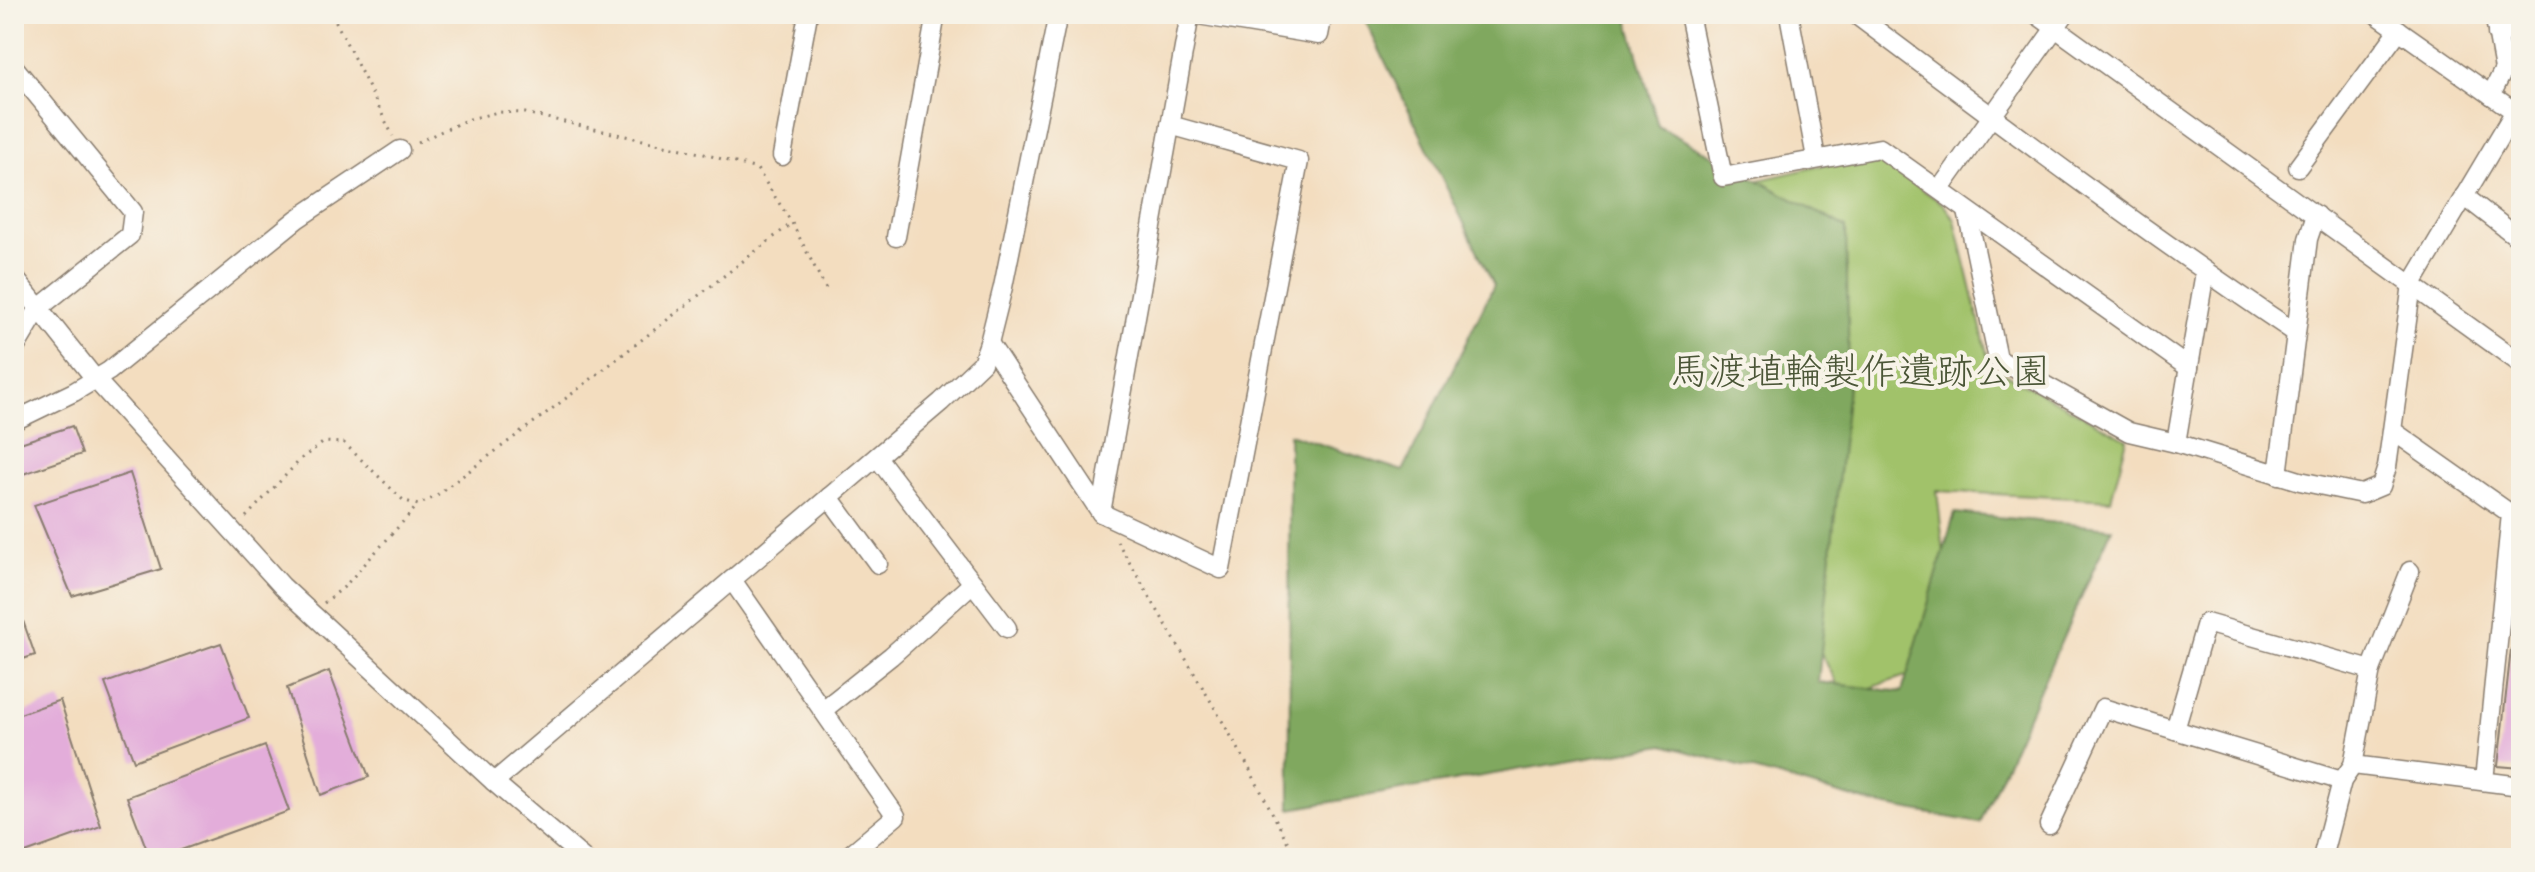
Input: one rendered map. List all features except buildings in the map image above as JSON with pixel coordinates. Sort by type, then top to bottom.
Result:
[{"type":"street","points":[[782,156],[808,14]]},
{"type":"street","points":[[896,237],[936,14]]},
{"type":"street","points":[[494,782],[877,457],[982,363],[1003,287],[1058,14]]},
{"type":"street","points":[[1101,513],[1191,14],[1319,35],[1323,14]]},
{"type":"street","points":[[1689,14],[1723,177],[1880,148],[2189,368]]},
{"type":"street","points":[[1789,14],[1816,158]]},
{"type":"street","points":[[1855,14],[2205,272],[2296,333]]},
{"type":"street","points":[[2036,14],[2060,21],[2316,215],[2521,364]]},
{"type":"street","points":[[1967,211],[1998,359],[2129,432],[2176,443],[2278,475],[2362,494],[2381,486],[2393,431],[2412,284],[2464,196],[2518,114],[2376,14]]},
{"type":"street","points":[[2491,95],[2504,69],[2494,14]]},
{"type":"street","points":[[1940,189],[2060,21]]},
{"type":"street","points":[[2497,34],[2521,29]]},
{"type":"street","points":[[2298,167],[2399,30]]},
{"type":"street","points":[[14,67],[133,212],[130,235],[39,308],[14,350]]},
{"type":"street","points":[[989,343],[1101,513],[1221,569],[1299,161],[1170,125]]},
{"type":"street","points":[[14,421],[96,380],[297,219],[400,150]]},
{"type":"street","points":[[2464,196],[2521,240]]},
{"type":"street","points":[[2278,475],[2308,239],[2316,215]]},
{"type":"street","points":[[2176,443],[2205,272]]},
{"type":"street","points":[[14,277],[96,380],[282,586],[494,782],[583,858]]},
{"type":"street","points":[[2393,431],[2511,514],[2484,781]]},
{"type":"street","points":[[877,457],[1007,628]]},
{"type":"street","points":[[829,497],[878,564]]},
{"type":"street","points":[[2322,858],[2348,773],[2371,670],[2410,571]]},
{"type":"street","points":[[732,580],[896,816],[846,858]]},
{"type":"street","points":[[823,710],[891,656],[973,583]]},
{"type":"street","points":[[2175,730],[2206,623],[2371,670]]},
{"type":"street","points":[[2049,825],[2103,708],[2175,730],[2348,773],[2521,786]]},
{"type":"path","points":[[332,14],[400,150],[466,120],[498,112],[525,113],[757,169],[792,223],[828,293]]},
{"type":"path","points":[[312,613],[344,587],[418,505],[433,498],[577,390],[792,223]]},
{"type":"path","points":[[234,531],[302,458],[324,442],[344,443],[403,500],[418,505]]},
{"type":"path","points":[[1117,540],[1242,755],[1296,858]]},
{"type":"green space","points":[[1362,14],[1627,14],[1658,126],[1846,228],[1849,376],[1818,682],[1902,692],[1955,513],[2112,528],[1980,823],[1872,803],[1664,745],[1290,809],[1289,434],[1403,471],[1494,285]]},
{"type":"green space","name":"馬渡埴輪製作遺跡公園","points":[[1855,158],[1879,159],[1943,204],[1955,220],[1990,366],[2127,439],[2111,500],[1937,491],[1956,659],[1844,697],[1768,551],[1703,193]]}]
